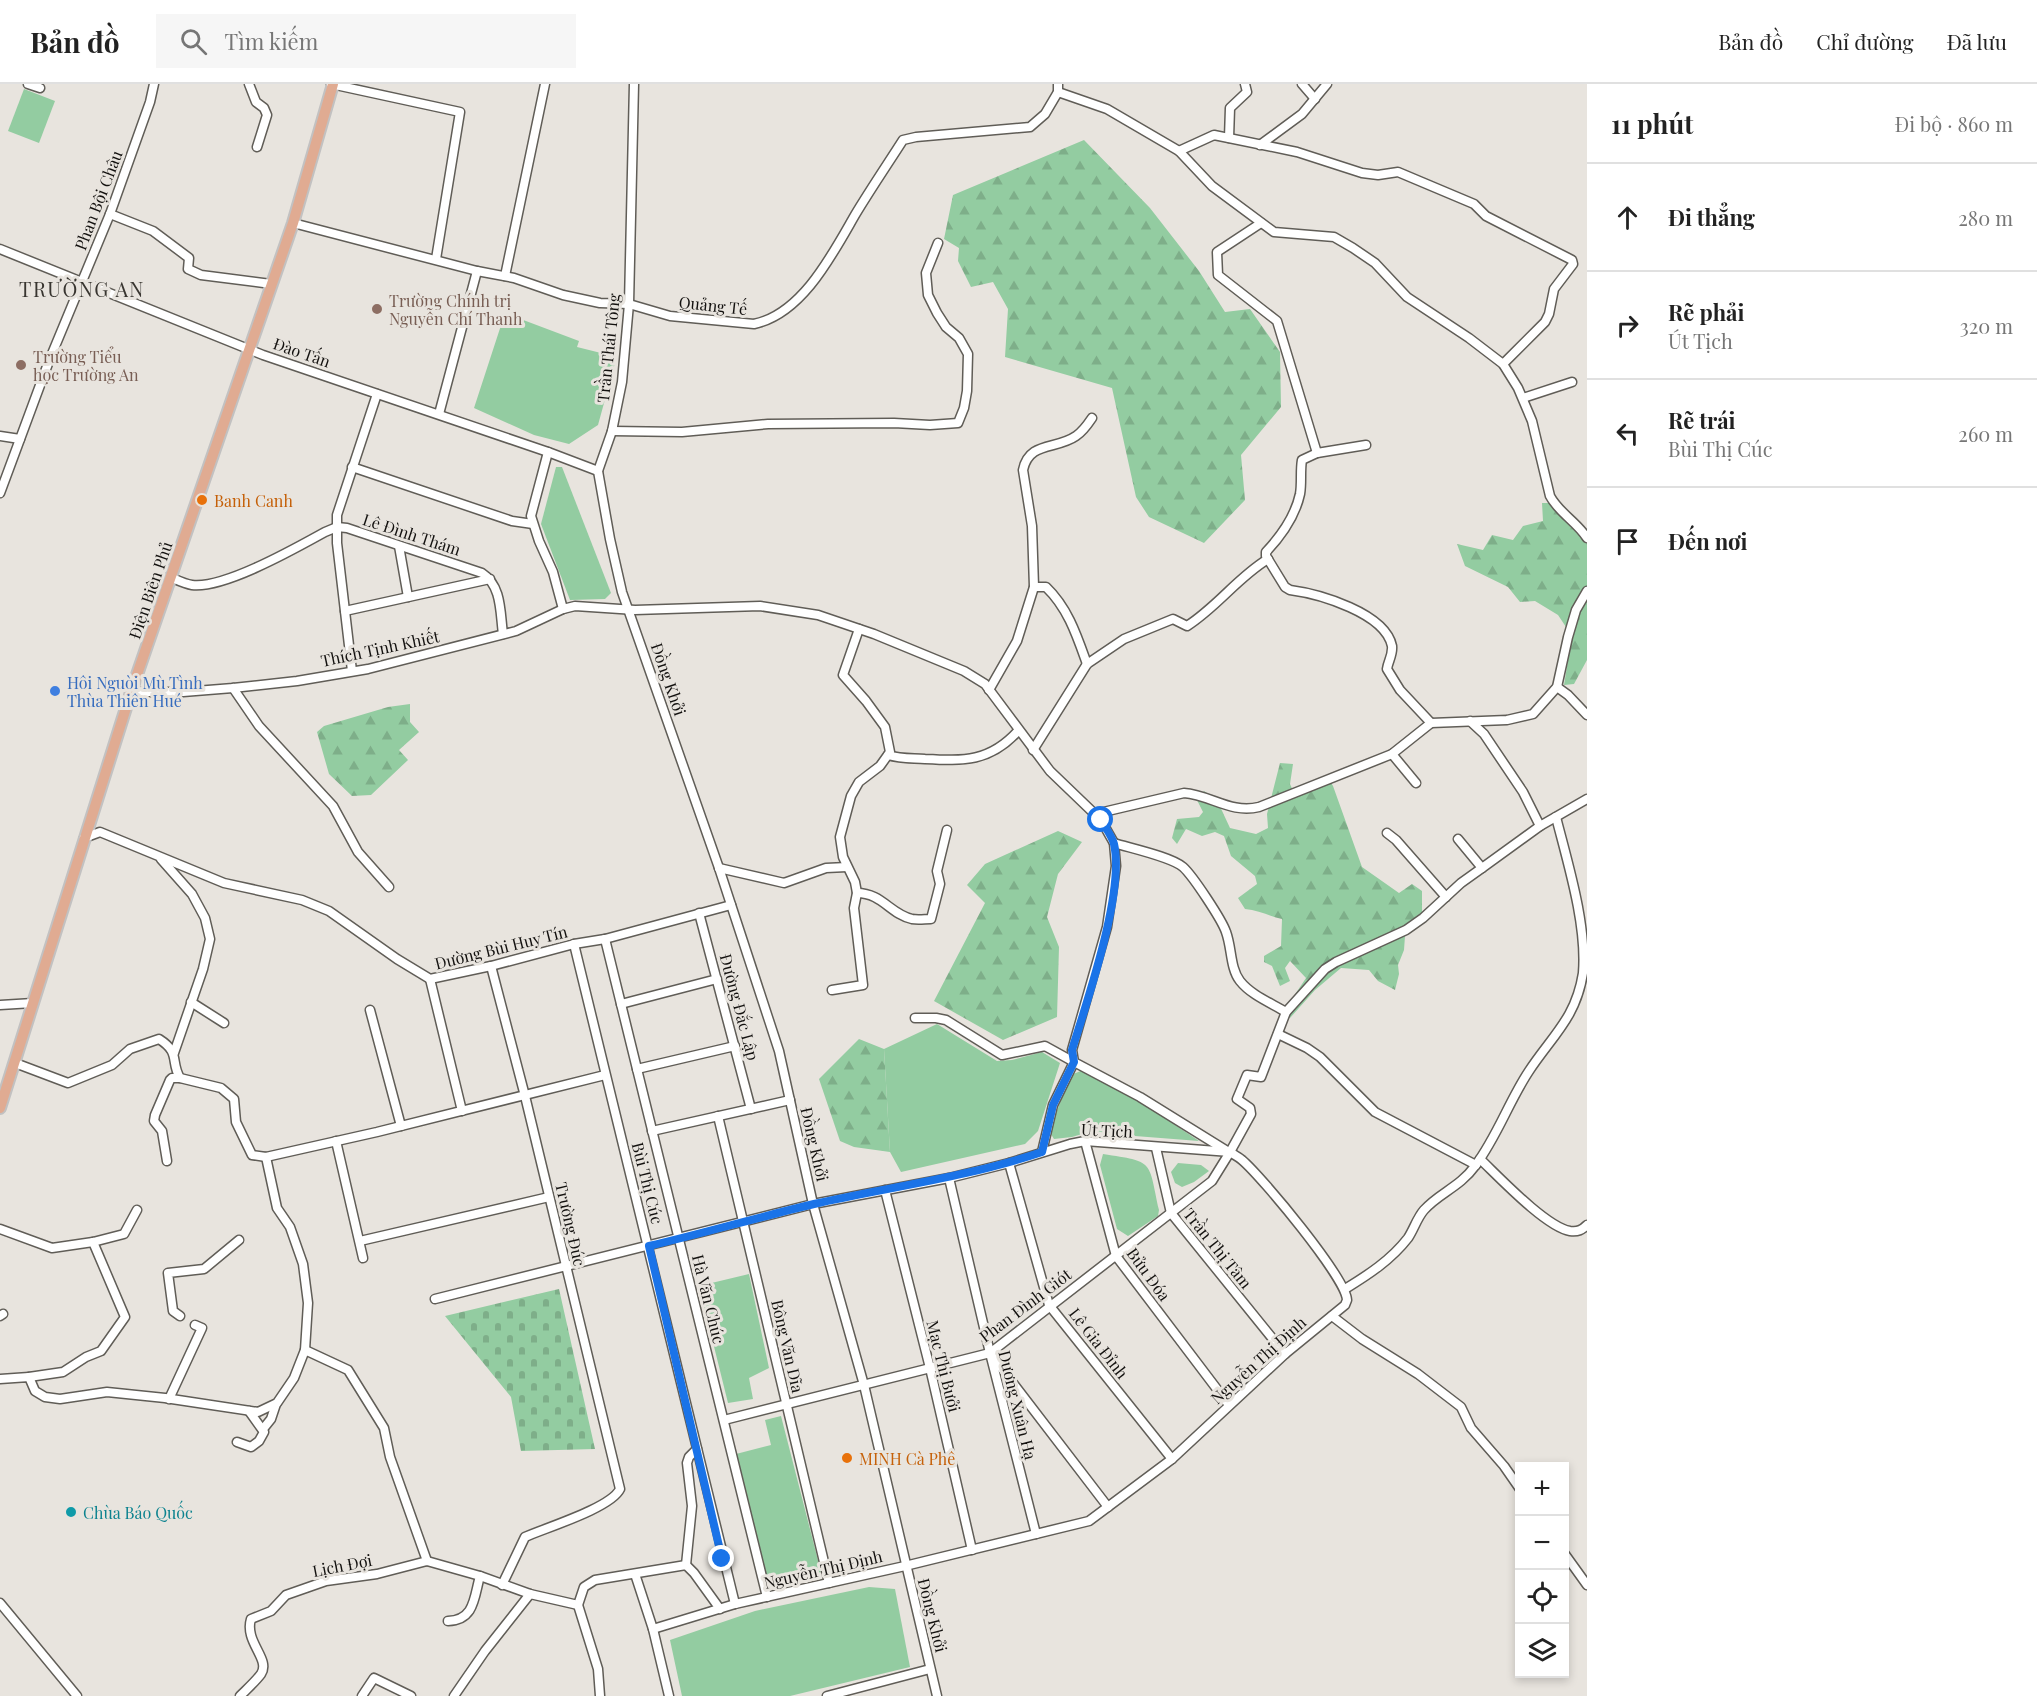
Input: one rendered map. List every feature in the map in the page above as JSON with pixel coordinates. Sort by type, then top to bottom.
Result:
[{"type":"main road","name":"Điện Biên Phủ","points":[[0,1108],[131,692],[293,223],[332,84]]},
{"type":"street","points":[[28,84],[40,88]]},
{"type":"street","name":"Phan Bội Châu","points":[[0,494],[49,361],[110,214],[150,102],[154,84]]},
{"type":"street","points":[[249,84],[256,102],[264,108],[267,115],[257,147]]},
{"type":"street","points":[[332,84],[460,112],[436,259]]},
{"type":"street","points":[[505,276],[545,84]]},
{"type":"street","name":"Trần Thái Tông","points":[[629,609],[622,592],[612,549],[598,471],[612,431],[622,382],[629,304],[634,84]]},
{"type":"street","points":[[1229,138],[1230,108],[1247,92],[1245,84]]},
{"type":"street","points":[[1302,84],[1315,99]]},
{"type":"street","points":[[1260,145],[1292,123],[1327,84]]},
{"type":"street","points":[[1058,88],[1107,109],[1179,151],[1212,186],[1274,232],[1334,237],[1353,248],[1375,263],[1407,297],[1469,338],[1503,364],[1523,398],[1537,440],[1550,496],[1587,538]]},
{"type":"street","name":"Quảng Tế","points":[[293,223],[477,271],[505,276],[600,303],[629,304],[670,316],[754,324],[767,322],[787,309],[819,275],[903,140],[1030,127],[1045,114],[1058,88]]},
{"type":"street","points":[[1179,151],[1214,135],[1297,152],[1362,172],[1378,175],[1398,172],[1474,204],[1486,216],[1572,260],[1574,264],[1554,288],[1549,314],[1545,322],[1503,364]]},
{"type":"street","points":[[110,214],[153,231],[189,258],[188,269],[201,276],[272,284]]},
{"type":"street","points":[[1261,223],[1217,252],[1218,275],[1277,321],[1317,453]]},
{"type":"street","points":[[612,431],[682,432],[768,424],[930,425],[958,423],[967,392],[968,354],[959,338],[946,327],[936,313],[928,295],[926,273],[938,243]]},
{"type":"street","name":"Đào Tấn","points":[[0,249],[248,349],[598,471]]},
{"type":"street","points":[[438,414],[477,271]]},
{"type":"street","points":[[1523,398],[1572,382]]},
{"type":"street","points":[[352,672],[336,543],[337,515],[377,394]]},
{"type":"street","points":[[988,690],[1017,641],[1034,587],[1032,526],[1023,470],[1025,461],[1030,453],[1076,436],[1092,418]]},
{"type":"street","points":[[0,436],[20,439]]},
{"type":"street","points":[[1366,445],[1317,453],[1302,460],[1300,494],[1294,511],[1284,532],[1266,552],[1285,587],[1345,604],[1386,631],[1392,652],[1387,669],[1400,690],[1431,723]]},
{"type":"street","points":[[548,452],[531,512],[532,524],[553,573],[563,609]]},
{"type":"street","points":[[352,467],[512,521],[532,524]]},
{"type":"street","name":"Lê Đình Thám","points":[[170,577],[192,585],[210,584],[230,579],[336,527],[347,528],[482,573],[490,579]]},
{"type":"street","points":[[399,546],[408,597]]},
{"type":"street","points":[[1033,750],[1087,664],[1124,639],[1173,619],[1187,626],[1268,559]]},
{"type":"street","points":[[345,611],[490,579],[495,584],[498,595],[503,634]]},
{"type":"street","points":[[1034,587],[1046,587],[1058,598],[1074,628],[1087,664]]},
{"type":"street","points":[[1095,814],[1184,793],[1234,808],[1253,809],[1392,754],[1431,723],[1507,720],[1528,716],[1539,708],[1557,687],[1576,610],[1587,591]]},
{"type":"street","name":"Thích Tịnh Khiết","points":[[131,692],[183,692],[297,681],[352,672],[516,631],[563,609],[575,606],[629,609],[760,606],[818,615],[859,629],[964,672],[985,684],[1050,771],[1101,820],[1114,843]]},
{"type":"street","name":"Đồng Khởi","points":[[629,609],[719,868],[779,1051],[813,1204],[864,1385],[937,1696]]},
{"type":"street","points":[[832,990],[863,985],[854,908],[857,893],[855,882],[843,857],[840,837],[851,796],[859,782],[880,766],[890,752],[885,728],[866,701],[843,675],[859,629]]},
{"type":"street","points":[[233,687],[259,726],[333,806],[358,852],[389,887]]},
{"type":"street","points":[[1557,687],[1568,694],[1587,715]]},
{"type":"street","points":[[1470,721],[1484,734],[1523,792],[1540,826]]},
{"type":"street","points":[[888,755],[902,759],[960,761],[983,756],[1006,744],[1018,731]]},
{"type":"street","points":[[1392,754],[1416,783]]},
{"type":"street","points":[[1587,799],[1540,826],[1482,868],[1406,930],[1328,967],[1286,1012],[1278,1034],[1320,1056],[1375,1112],[1478,1162],[1555,1224],[1572,1231],[1581,1230],[1587,1225]]},
{"type":"street","points":[[915,1018],[946,1020],[1002,1055],[1045,1046],[1140,1097],[1242,1159],[1326,1259],[1345,1288],[1380,1266],[1408,1238],[1423,1210],[1458,1184],[1478,1162],[1527,1072],[1567,1019],[1581,982],[1585,953],[1583,927],[1556,817]]},
{"type":"street","points":[[857,893],[876,896],[903,916],[911,919],[931,919],[940,884],[937,871],[947,830]]},
{"type":"street","name":"Đường Bùi Huy Tín","points":[[84,838],[100,832],[224,883],[302,900],[329,911],[397,959],[430,979],[574,944],[605,939],[731,905]]},
{"type":"street","points":[[1387,833],[1396,840],[1446,897]]},
{"type":"street","points":[[1458,840],[1482,868]]},
{"type":"street","points":[[1042,1152],[1053,1105],[1074,1062],[1072,1050],[1107,927],[1116,866],[1114,843],[1172,861],[1184,868],[1221,919],[1228,938],[1235,971],[1242,983],[1286,1012]]},
{"type":"street","points":[[159,857],[192,894],[205,918],[210,939],[203,969],[174,1053]]},
{"type":"street","points":[[719,868],[784,883],[826,868],[847,867]]},
{"type":"street","name":"Đường Đắc Lập","points":[[699,913],[751,1109]]},
{"type":"street","name":"Hà Văn Chúc","points":[[605,939],[767,1597]]},
{"type":"street","name":"Bùi Thị Cúc","points":[[574,944],[735,1604]]},
{"type":"street","name":"Trường Đúc","points":[[491,966],[525,1096],[620,1489],[616,1496],[584,1513],[525,1537],[502,1585]]},
{"type":"street","points":[[430,979],[462,1111]]},
{"type":"street","points":[[621,1004],[717,979]]},
{"type":"street","points":[[191,1002],[224,1023]]},
{"type":"street","points":[[0,1005],[33,1003]]},
{"type":"street","points":[[370,1010],[401,1126]]},
{"type":"street","name":"Phan Đình Giót","points":[[724,1420],[990,1353],[1049,1305],[1116,1257],[1212,1181],[1251,1114],[1250,1108],[1237,1099],[1247,1075],[1262,1077],[1278,1034]]},
{"type":"street","points":[[15,1063],[68,1083],[106,1068],[130,1049],[159,1039],[168,1044],[174,1053],[180,1078]]},
{"type":"street","points":[[637,1069],[735,1046]]},
{"type":"street","points":[[167,1161],[162,1131],[154,1121],[172,1078],[221,1088],[234,1099],[236,1122],[252,1155],[266,1157],[605,1075]]},
{"type":"street","points":[[652,1131],[790,1100]]},
{"type":"street","name":"Bông Văn Dĩa","points":[[718,1116],[829,1582]]},
{"type":"street","points":[[336,1141],[363,1258]]},
{"type":"street","name":"Út Tịch","points":[[435,1299],[813,1204],[949,1178],[1085,1141],[1230,1152]]},
{"type":"street","name":"Bửu Đóa","points":[[1085,1141],[1116,1257],[1229,1405]]},
{"type":"street","name":"Trần Thị Tâm","points":[[1156,1148],[1171,1213],[1285,1354]]},
{"type":"street","points":[[237,1442],[251,1447],[259,1441],[276,1404],[294,1378],[305,1350],[308,1303],[303,1264],[290,1227],[278,1208],[266,1157]]},
{"type":"street","name":"Lê Gia Đỉnh","points":[[1009,1163],[1049,1305],[1172,1460]]},
{"type":"street","name":"Dương Xuân Hạ","points":[[949,1178],[1036,1534]]},
{"type":"street","name":"Mạc Thị Bưởi","points":[[885,1190],[930,1368],[972,1550]]},
{"type":"street","points":[[360,1241],[549,1197]]},
{"type":"street","points":[[0,1229],[52,1248],[93,1242],[124,1234],[137,1210]]},
{"type":"street","points":[[180,1316],[173,1311],[168,1273],[204,1269],[239,1240]]},
{"type":"street","points":[[0,1379],[63,1372],[86,1357],[101,1351],[125,1317],[93,1242]]},
{"type":"street","name":"Nguyễn Thị Định","points":[[653,1629],[735,1604],[906,1566],[1089,1521],[1172,1460],[1285,1354],[1332,1316],[1347,1300],[1345,1288]]},
{"type":"street","points":[[1332,1316],[1362,1339],[1418,1374],[1461,1407],[1471,1428],[1515,1482]]},
{"type":"street","points":[[169,1399],[201,1328],[195,1325]]},
{"type":"street","points":[[305,1350],[348,1370],[384,1428],[390,1457],[427,1561],[480,1576],[530,1594],[578,1605]]},
{"type":"street","points":[[990,1353],[1108,1507]]},
{"type":"street","points":[[29,1377],[35,1391],[45,1397],[60,1399],[107,1392],[258,1412],[276,1404]]},
{"type":"street","points":[[249,1411],[263,1429]]},
{"type":"street","points":[[686,1566],[692,1506],[687,1463],[689,1457],[697,1449]]},
{"type":"street","points":[[1569,1560],[1587,1585]]},
{"type":"street","name":"Lịch Đợi","points":[[240,1696],[262,1672],[263,1666],[250,1637],[251,1619],[271,1611],[286,1595],[326,1581],[377,1574],[427,1561]]},
{"type":"street","points":[[600,1696],[598,1668],[578,1605],[584,1587],[596,1580],[686,1566]]},
{"type":"street","points":[[686,1566],[694,1573],[720,1608]]},
{"type":"street","points":[[635,1574],[653,1629],[669,1696]]},
{"type":"street","points":[[448,1621],[461,1619],[467,1615],[480,1576]]},
{"type":"street","points":[[454,1696],[485,1651],[530,1594]]},
{"type":"street","points":[[0,1603],[77,1696]]},
{"type":"street","points":[[827,1696],[849,1693],[930,1670]]},
{"type":"street","points":[[362,1696],[374,1678],[411,1696]]},
{"type":"green space","points":[[24,89],[55,101],[39,143],[8,131]]},
{"type":"green space","points":[[1084,140],[1150,208],[1199,271],[1225,312],[1250,309],[1280,352],[1281,407],[1241,455],[1245,500],[1204,543],[1149,517],[1136,497],[1112,388],[1005,357],[1008,309],[993,282],[971,287],[958,261],[959,248],[944,239],[953,195]]},
{"type":"green space","points":[[505,313],[579,341],[577,347],[613,356],[615,363],[598,425],[569,444],[534,435],[474,408]]},
{"type":"green space","points":[[556,467],[562,467],[611,593],[605,599],[570,600],[541,524]]},
{"type":"green space","points":[[1542,503],[1556,503],[1587,535],[1587,660],[1574,684],[1564,685],[1572,636],[1558,615],[1535,601],[1520,602],[1508,587],[1465,566],[1457,544],[1483,550],[1492,535],[1513,540],[1523,526],[1543,521]]},
{"type":"green space","points":[[410,704],[410,722],[419,732],[399,750],[408,760],[371,795],[352,796],[329,774],[317,732],[324,726],[388,707]]},
{"type":"green space","points":[[1280,763],[1293,764],[1290,784],[1294,793],[1327,776],[1333,786],[1362,867],[1399,893],[1412,884],[1422,891],[1422,913],[1396,931],[1405,936],[1395,990],[1378,981],[1369,970],[1341,968],[1315,990],[1290,1018],[1285,1013],[1288,1005],[1306,978],[1290,961],[1285,968],[1290,981],[1280,986],[1272,966],[1264,962],[1264,956],[1281,946],[1282,919],[1245,909],[1238,898],[1257,884],[1255,876],[1231,856],[1224,836],[1215,832],[1202,836],[1186,829],[1177,844],[1172,838],[1177,819],[1199,817],[1203,812],[1197,800],[1204,791],[1217,800],[1230,828],[1256,834],[1268,828],[1267,814]]},
{"type":"green space","points":[[1058,831],[1082,842],[1058,874],[1047,917],[1059,947],[1057,1017],[1003,1040],[934,1001],[985,903],[967,885],[985,864]]},
{"type":"green space","points":[[937,1024],[997,1061],[1012,1060],[1042,1052],[1060,1063],[1038,1131],[1025,1144],[901,1172],[890,1152],[884,1049]]},
{"type":"green space","points":[[859,1039],[884,1049],[890,1152],[854,1147],[840,1141],[819,1079]]},
{"type":"green space","points":[[1083,1070],[1141,1102],[1199,1141],[1092,1131],[1054,1139],[1049,1131],[1071,1075]]},
{"type":"green space","points":[[1103,1154],[1141,1162],[1150,1172],[1153,1181],[1159,1210],[1158,1216],[1128,1236],[1117,1229],[1100,1165]]},
{"type":"green space","points":[[1178,1163],[1201,1165],[1209,1171],[1194,1182],[1182,1187],[1175,1183],[1171,1172]]},
{"type":"green space","points":[[749,1274],[769,1368],[749,1378],[753,1399],[728,1403],[699,1286]]},
{"type":"green space","points":[[559,1289],[595,1449],[521,1451],[511,1397],[445,1316]]},
{"type":"green space","points":[[781,1416],[821,1572],[769,1585],[736,1454],[771,1445],[765,1420]]},
{"type":"green space","points":[[869,1587],[895,1589],[910,1667],[790,1696],[682,1696],[670,1640],[755,1611]]},
{"type":"place","name":"Trường Chính trị Nguyễn Chí Thanh","points":[[377,309]]},
{"type":"place","name":"Trường Tiểu học Trường An","points":[[21,365]]},
{"type":"place","name":"Banh Canh","points":[[202,500]]},
{"type":"place","name":"Hôi Nguòi Mù Tình Thùa Thiên Hué","points":[[55,691]]},
{"type":"place","name":"MINH Cà Phê","points":[[847,1458]]},
{"type":"place","name":"Chùa Báo Quốc","points":[[71,1512]]},
{"type":"district","name":"TRƯỜNG AN","points":[[82,288]]},
{"type":"route","points":[[722,1559],[649,1246],[813,1204],[949,1178],[1042,1152],[1053,1105],[1074,1062],[1072,1050],[1112,902],[1116,866],[1114,843],[1101,820]]}]
